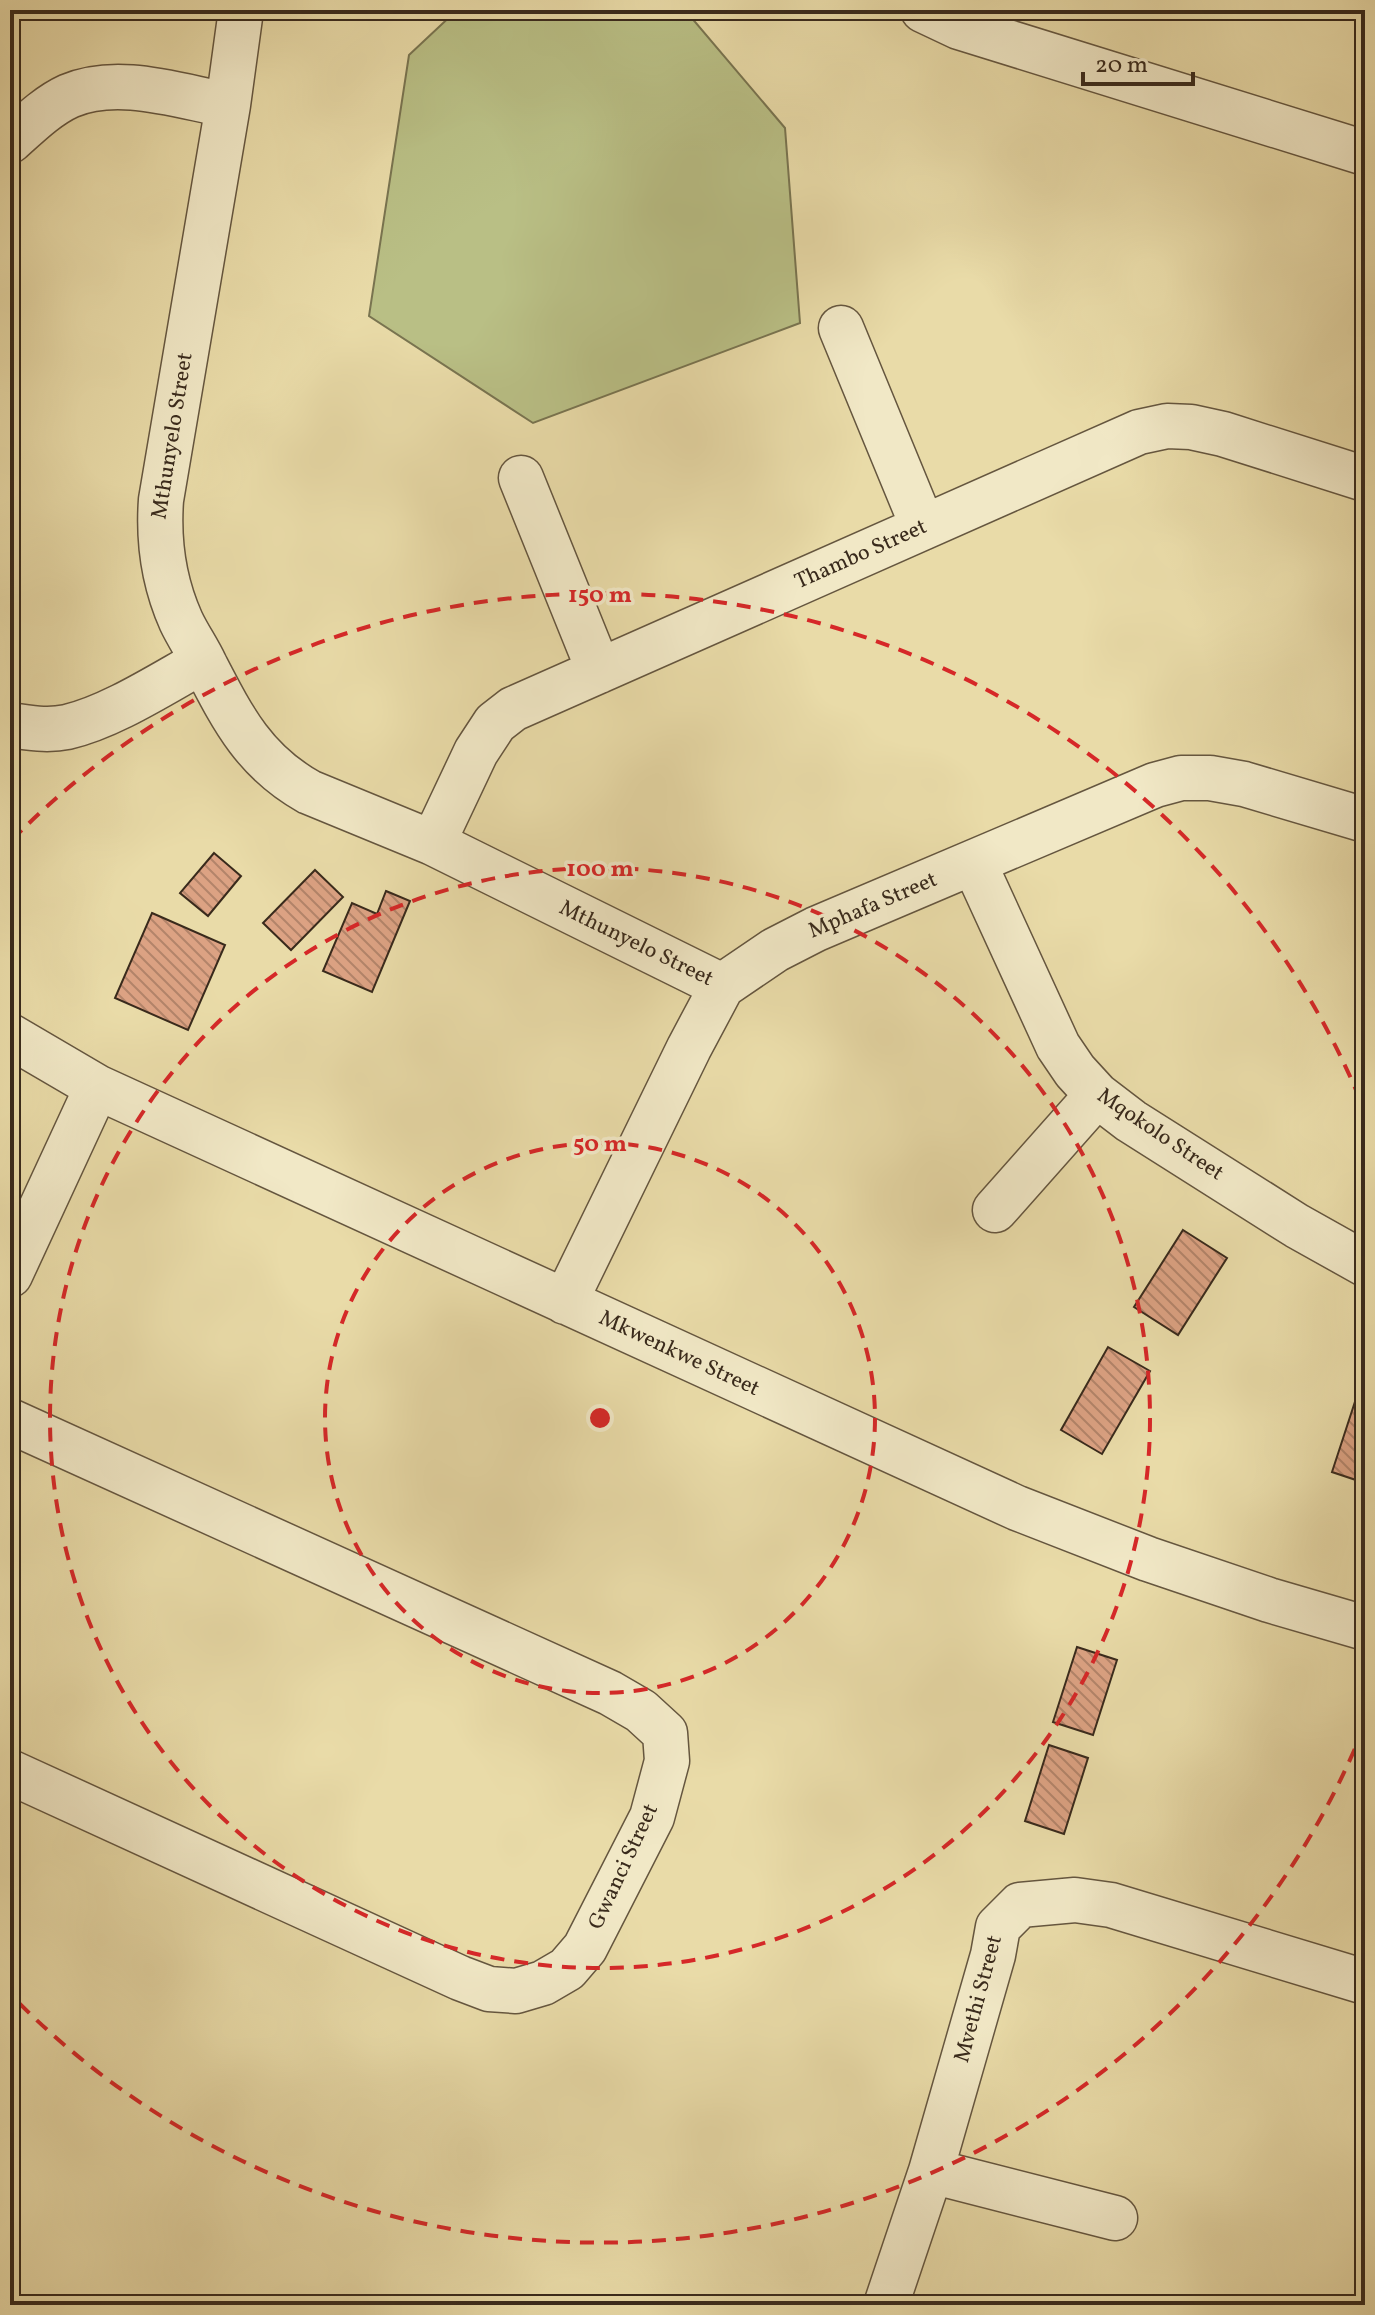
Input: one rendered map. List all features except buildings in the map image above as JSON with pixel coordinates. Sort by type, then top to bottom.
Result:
[{"type":"street","name":"Mthunyelo Street","points":[[241,10],[228,105],[161,500],[159,530],[163,562],[182,624],[226,707],[256,750],[277,772],[309,792],[433,843],[722,986]]},
{"type":"street","points":[[923,10],[959,27],[1365,153]]},
{"type":"street","points":[[10,141],[44,112],[70,96],[92,90],[116,87],[139,89],[228,105]]},
{"type":"street","points":[[841,328],[923,527]]},
{"type":"street","name":"Thambo Street","points":[[433,843],[476,752],[495,723],[513,709],[1139,432],[1167,426],[1191,427],[1223,434],[1365,479]]},
{"type":"street","points":[[521,478],[599,671]]},
{"type":"street","points":[[10,725],[44,729],[67,727],[114,709],[203,661]]},
{"type":"street","name":"Mphafa Street","points":[[565,1302],[722,986],[775,950],[905,890],[1155,785],[1181,778],[1210,778],[1244,784],[1365,820]]},
{"type":"street","name":"Mqokolo Street","points":[[974,863],[1058,1046],[1097,1095],[1131,1121],[1297,1226],[1365,1264]]},
{"type":"street","name":"Mkwenkwe Street","points":[[10,1036],[97,1087],[1017,1508],[1148,1559],[1269,1600],[1365,1628]]},
{"type":"street","points":[[10,1275],[97,1087]]},
{"type":"street","points":[[995,1210],[1097,1095]]},
{"type":"street","name":"Gwanci Street","points":[[10,1421],[610,1693],[641,1711],[665,1733],[667,1761],[652,1817],[585,1948],[567,1969],[543,1983],[516,1991],[489,1989],[460,1978],[10,1772]]},
{"type":"street","name":"Mvethi Street","points":[[886,2305],[931,2171],[993,1955],[998,1927],[1020,1905],[1075,1900],[1111,1905],[1365,1982]]},
{"type":"street","points":[[931,2171],[1115,2218]]},
{"type":"green space","points":[[457,10],[685,10],[785,128],[800,323],[533,423],[369,316],[409,55]]}]
